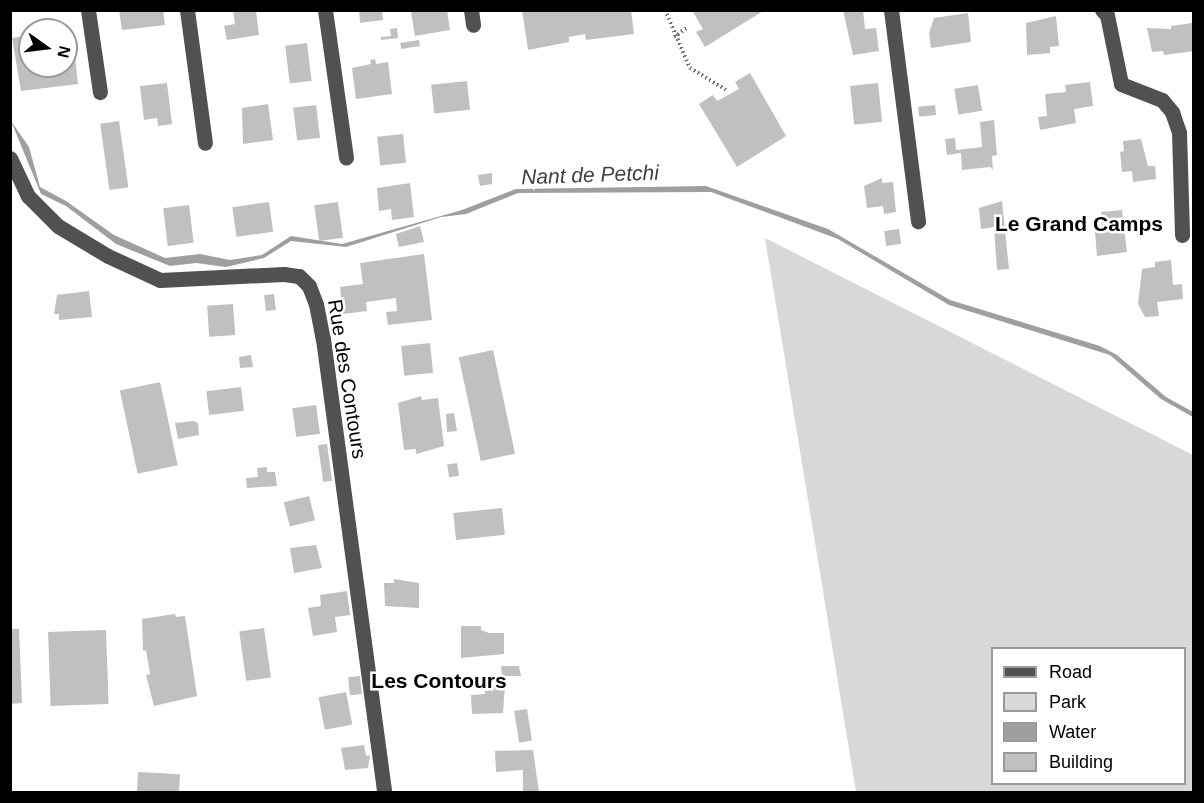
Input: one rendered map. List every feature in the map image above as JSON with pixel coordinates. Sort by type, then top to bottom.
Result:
[{"type":"street","points":[[88,10],[100,92]]},
{"type":"street","points":[[187,10],[205,143]]},
{"type":"street","points":[[326,10],[346,158]]},
{"type":"street","points":[[891,10],[918,221]]},
{"type":"street","points":[[1107,12],[1121,84],[1162,100],[1172,112],[1179,132],[1182,235]]},
{"type":"street","name":"Rue des Contours","points":[[10,158],[28,196],[58,226],[160,280],[284,274],[298,276],[309,286],[316,303],[323,339],[384,792]]},
{"type":"path","points":[[665,10],[674,37],[690,69],[726,90]]},
{"type":"path","points":[[674,37],[688,27]]},
{"type":"green space","points":[[765,238],[1193,455],[1193,792],[856,792]]},
{"type":"water","points":[[11,121],[29,147],[40,187],[66,201],[114,235],[165,258],[200,254],[230,260],[262,255],[291,236],[342,244],[462,210],[516,189],[706,186],[828,229],[950,300],[1100,346],[1117,355],[1166,397],[1193,412],[1193,417],[1161,399],[1110,355],[949,305],[838,239],[711,192],[518,193],[466,214],[441,217],[346,247],[291,241],[264,258],[226,267],[196,263],[170,266],[116,244],[66,206],[41,194]]},
{"type":"building","points":[[119,10],[163,10],[165,25],[122,30]]},
{"type":"building","points":[[233,10],[256,10],[259,35],[227,40],[224,26],[235,24]]},
{"type":"building","points":[[359,10],[382,10],[383,20],[360,23]]},
{"type":"building","points":[[447,10],[450,30],[415,36],[411,12]]},
{"type":"building","points":[[522,10],[631,10],[634,34],[586,40],[585,34],[569,37],[569,42],[528,50]]},
{"type":"building","points":[[692,10],[765,10],[705,47],[696,32],[703,29]]},
{"type":"building","points":[[843,10],[863,10],[865,29],[876,28],[879,51],[853,55]]},
{"type":"building","points":[[968,13],[971,42],[931,48],[929,33],[934,18]]},
{"type":"building","points":[[1056,16],[1059,46],[1050,47],[1050,53],[1027,55],[1026,23]]},
{"type":"building","points":[[1192,23],[1194,51],[1164,55],[1163,51],[1152,52],[1147,28],[1171,29],[1171,26]]},
{"type":"building","points":[[397,28],[398,38],[381,40],[381,37],[391,36],[390,29]]},
{"type":"building","points":[[18,37],[18,73],[12,38]]},
{"type":"building","points":[[419,40],[420,46],[401,49],[400,43]]},
{"type":"building","points":[[307,43],[312,81],[290,83],[285,46]]},
{"type":"building","points":[[375,59],[376,64],[388,62],[392,94],[356,99],[352,68],[371,64],[370,60]]},
{"type":"building","points":[[750,73],[786,136],[737,167],[699,104],[713,95],[717,101],[739,89],[735,82]]},
{"type":"building","points":[[19,78],[77,78],[78,84],[21,91]]},
{"type":"building","points":[[467,81],[470,110],[434,114],[431,85]]},
{"type":"building","points":[[1090,82],[1093,106],[1074,109],[1076,123],[1040,130],[1038,117],[1047,116],[1045,94],[1066,92],[1065,85]]},
{"type":"building","points":[[167,83],[172,124],[158,126],[157,118],[144,120],[140,86]]},
{"type":"building","points":[[878,83],[882,122],[854,125],[850,86]]},
{"type":"building","points":[[978,85],[982,111],[958,114],[954,89]]},
{"type":"building","points":[[268,104],[273,140],[243,144],[242,108]]},
{"type":"building","points":[[316,105],[320,138],[297,141],[293,108]]},
{"type":"building","points":[[935,105],[936,115],[919,117],[918,107]]},
{"type":"building","points":[[994,120],[997,155],[992,156],[993,170],[990,167],[962,170],[961,153],[947,155],[945,139],[955,138],[956,150],[982,147],[980,122]]},
{"type":"building","points":[[119,121],[128,187],[110,190],[100,124]]},
{"type":"building","points":[[403,134],[406,163],[380,166],[377,137]]},
{"type":"building","points":[[1141,139],[1148,166],[1155,166],[1156,179],[1133,182],[1132,171],[1122,172],[1120,152],[1124,151],[1123,141]]},
{"type":"building","points":[[492,173],[492,184],[480,186],[478,175]]},
{"type":"building","points":[[882,178],[882,183],[893,182],[896,212],[884,214],[883,206],[867,208],[864,186]]},
{"type":"building","points":[[410,183],[414,217],[392,220],[391,209],[379,211],[377,188]]},
{"type":"building","points":[[1002,201],[1009,269],[997,270],[994,227],[981,229],[979,208]]},
{"type":"building","points":[[269,202],[273,232],[237,237],[232,207]]},
{"type":"building","points":[[338,202],[343,238],[319,241],[314,205]]},
{"type":"building","points":[[189,205],[194,243],[168,246],[163,208]]},
{"type":"building","points":[[1122,210],[1127,252],[1097,256],[1095,232],[1102,231],[1101,212]]},
{"type":"building","points":[[420,226],[424,242],[399,247],[396,234]]},
{"type":"building","points":[[899,229],[901,244],[886,246],[884,231]]},
{"type":"building","points":[[424,254],[432,320],[388,325],[386,312],[397,311],[396,298],[366,302],[367,311],[343,314],[340,287],[363,284],[360,263]]},
{"type":"building","points":[[1171,260],[1173,285],[1182,284],[1183,299],[1157,302],[1159,316],[1145,317],[1138,304],[1142,269],[1155,267],[1155,262]]},
{"type":"building","points":[[89,291],[92,317],[59,320],[59,314],[54,314],[57,295]]},
{"type":"building","points":[[274,294],[276,310],[266,311],[264,295]]},
{"type":"building","points":[[233,304],[235,335],[209,337],[207,306]]},
{"type":"building","points":[[430,343],[433,373],[404,376],[401,346]]},
{"type":"building","points":[[493,350],[515,454],[481,461],[459,357]]},
{"type":"building","points":[[251,355],[253,367],[240,368],[239,357]]},
{"type":"building","points":[[160,382],[178,465],[138,474],[120,391]]},
{"type":"building","points":[[241,387],[244,411],[209,415],[206,391]]},
{"type":"building","points":[[421,396],[422,400],[438,398],[444,446],[416,454],[416,449],[404,450],[398,403]]},
{"type":"building","points":[[316,405],[320,434],[296,437],[292,408]]},
{"type":"building","points":[[454,413],[457,431],[447,432],[446,414]]},
{"type":"building","points":[[194,421],[198,423],[199,435],[178,439],[175,423]]},
{"type":"building","points":[[327,444],[332,481],[323,482],[318,445]]},
{"type":"building","points":[[457,463],[459,476],[449,477],[447,465]]},
{"type":"building","points":[[267,467],[267,472],[275,472],[277,486],[247,488],[246,478],[258,477],[257,468]]},
{"type":"building","points":[[309,496],[315,520],[290,527],[284,502]]},
{"type":"building","points":[[502,508],[505,535],[456,540],[453,513]]},
{"type":"building","points":[[316,545],[322,568],[294,573],[290,548]]},
{"type":"building","points":[[394,579],[419,583],[419,608],[385,606],[384,583],[394,583]]},
{"type":"building","points":[[347,591],[350,615],[335,617],[337,632],[313,636],[308,608],[321,606],[320,595]]},
{"type":"building","points":[[175,614],[176,617],[185,616],[197,696],[154,706],[146,675],[150,674],[146,650],[143,651],[142,619]]},
{"type":"building","points":[[461,626],[481,626],[481,630],[489,633],[504,633],[504,654],[461,658]]},
{"type":"building","points":[[264,628],[271,678],[246,681],[239,631]]},
{"type":"building","points":[[10,629],[19,629],[22,703],[10,704]]},
{"type":"building","points":[[106,630],[109,704],[51,706],[48,632]]},
{"type":"building","points":[[501,666],[519,666],[521,676],[502,676]]},
{"type":"building","points":[[360,676],[362,694],[350,695],[348,677]]},
{"type":"building","points":[[497,682],[498,686],[505,685],[503,713],[472,714],[471,695],[485,694],[484,683]]},
{"type":"building","points":[[346,692],[352,724],[325,730],[319,697]]},
{"type":"building","points":[[527,709],[532,741],[519,743],[514,711]]},
{"type":"building","points":[[364,745],[366,756],[370,755],[368,768],[345,770],[341,748]]},
{"type":"building","points":[[533,750],[539,792],[523,792],[523,770],[496,772],[495,751]]},
{"type":"building","points":[[138,772],[180,774],[179,792],[137,792]]},
{"type":"district","name":"Le Grand Camps","points":[[1079,224]]},
{"type":"district","name":"Les Contours","points":[[439,681]]},
{"type":"water label","name":"Nant de Petchi","points":[[590,175]]}]
